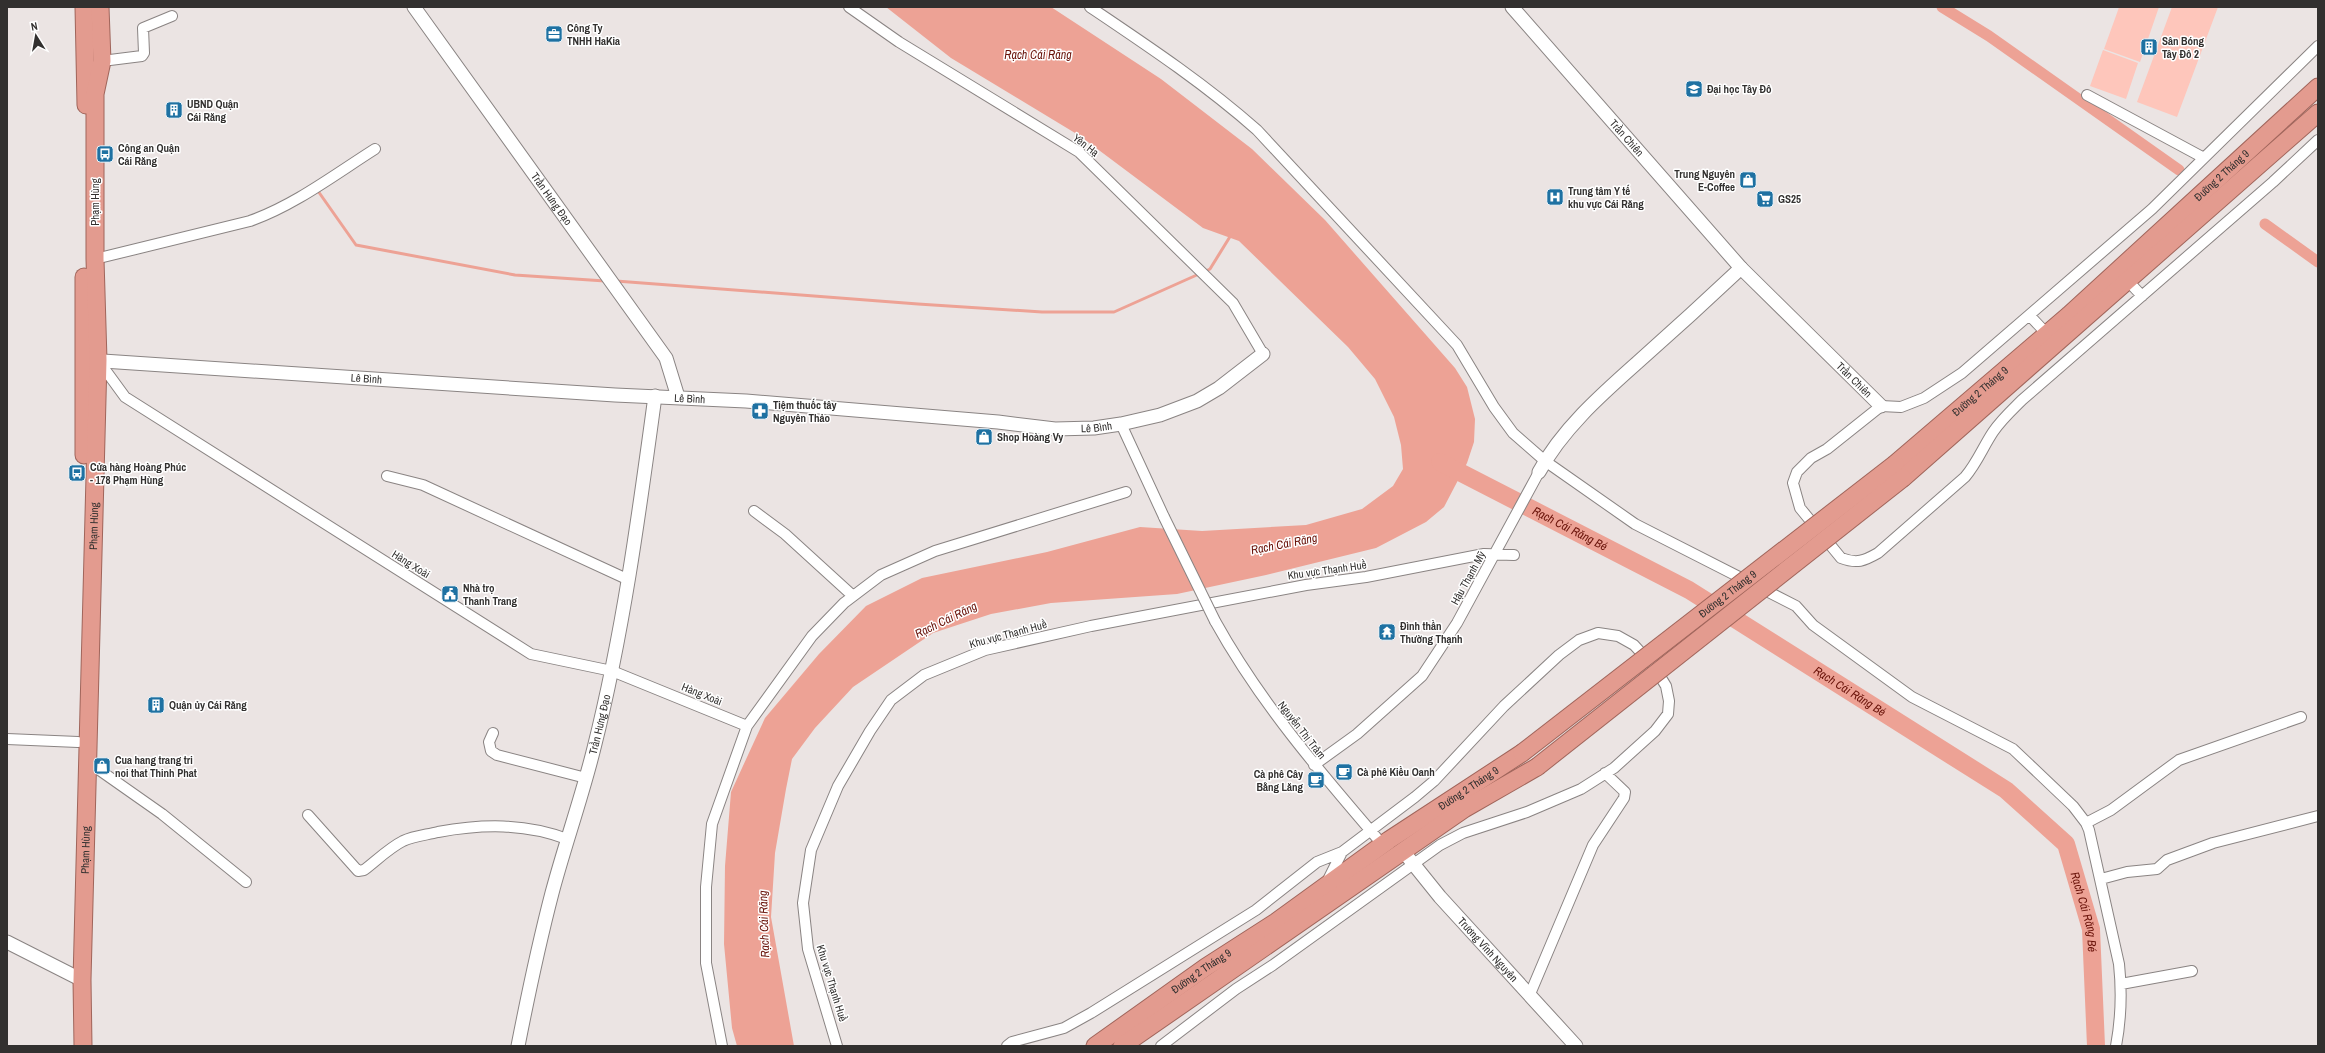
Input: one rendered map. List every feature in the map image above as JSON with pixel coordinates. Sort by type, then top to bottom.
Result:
[{"type":"highway","name":"Phạm Hùng","points":[[84,7],[94,62],[95,94],[95,259],[91,360]]},
{"type":"highway","name":"Phạm Hùng","points":[[76,1046],[88,762],[84,718],[91,360],[94,62],[100,7]]},
{"type":"highway","name":"Đường 2 Tháng 9","points":[[1095,1046],[1200,971],[1276,922],[1382,844],[1522,753],[1899,471],[2047,334],[2198,199],[2318,87]]},
{"type":"highway","name":"Đường 2 Tháng 9","points":[[1122,1046],[1445,822],[1537,766],[1899,471],[2128,281],[2318,112]]},
{"type":"highway","name":"Phạm Hùng","points":[[83,1046],[79,978],[78,742],[84,718]]},
{"type":"street","name":"Trần Hưng Đạo","points":[[414,7],[666,358],[678,397]]},
{"type":"street","name":"Yên Hạ","points":[[849,7],[899,42],[1079,152],[1233,303],[1263,354]]},
{"type":"street","points":[[1090,7],[1169,60],[1228,104],[1257,130],[1457,345],[1494,407],[1542,466],[1635,524],[1796,606],[1813,625],[1912,697],[2013,749],[2073,806],[2086,823],[2101,879],[2119,964],[2121,984],[2120,1024],[2116,1046]]},
{"type":"street","name":"Trần Chiên","points":[[1512,7],[1742,268],[1881,406]]},
{"type":"street","points":[[94,62],[142,56],[144,53],[143,28],[172,16]]},
{"type":"street","points":[[2318,46],[2152,209],[2030,316],[1962,373],[1924,398],[1901,407],[1881,406],[1827,449],[1811,458],[1797,472],[1793,483],[1800,508],[1842,558],[1850,562],[1862,562],[1878,553],[1948,492],[1975,465],[1983,449],[2002,420],[2060,366],[2274,182],[2318,140]]},
{"type":"street","points":[[2087,95],[2204,158]]},
{"type":"street","points":[[95,259],[250,221],[268,214],[296,200],[375,150]]},
{"type":"street","points":[[1542,466],[1576,422],[1610,387],[1742,268]]},
{"type":"street","points":[[2128,281],[2142,296]]},
{"type":"street","points":[[2030,316],[2047,334]]},
{"type":"street","name":"Lê Bình","points":[[91,360],[678,397],[901,413],[1055,429],[1094,428],[1121,424],[1160,414],[1197,401],[1225,384],[1263,354]]},
{"type":"street","name":"Hàng Xoài","points":[[91,360],[125,397],[531,654],[612,671],[747,726]]},
{"type":"street","name":"Trần Hưng Đạo","points":[[518,1046],[535,959],[567,839],[586,778],[612,671],[630,580],[655,396]]},
{"type":"street","name":"Nguyễn Thị Trâm","points":[[1121,424],[1164,517],[1215,621],[1257,692],[1314,765],[1382,844]]},
{"type":"street","name":"Hậu Thạnh Mỹ","points":[[1314,765],[1357,734],[1422,676],[1457,623],[1542,466]]},
{"type":"street","points":[[388,476],[423,485],[630,580]]},
{"type":"street","points":[[722,1046],[706,963],[706,887],[712,824],[747,726],[812,636],[853,596],[881,575],[935,551],[1126,492]]},
{"type":"street","points":[[754,511],[785,534],[853,596]]},
{"type":"street","name":"Khu vực Thạnh Huề","points":[[837,1046],[808,949],[803,903],[811,850],[838,786],[870,731],[891,700],[924,675],[985,650],[1091,626],[1306,585],[1366,577],[1484,554],[1495,553],[1514,555]]},
{"type":"street","points":[[1007,1046],[1012,1042],[1064,1028],[1091,1013],[1256,910],[1317,862],[1342,852],[1434,781],[1504,706],[1559,655],[1579,640],[1598,633],[1618,636],[1634,645],[1655,668],[1666,686],[1669,700],[1668,714],[1656,731],[1605,774],[1581,789],[1527,812],[1463,832],[1440,845],[1414,865],[1236,989],[1161,1046]]},
{"type":"street","points":[[2086,823],[2111,810],[2179,760],[2301,717]]},
{"type":"street","points":[[493,733],[489,742],[491,751],[497,756],[586,778]]},
{"type":"street","points":[[7,739],[78,742]]},
{"type":"street","points":[[88,762],[162,814],[246,882]]},
{"type":"street","points":[[1530,994],[1592,845],[1624,798],[1625,792],[1623,789],[1605,774]]},
{"type":"street","points":[[308,815],[358,871],[364,870],[402,842],[416,837],[465,827],[486,825],[530,829],[548,832],[567,839]]},
{"type":"street","points":[[2101,879],[2127,872],[2157,869],[2167,860],[2213,843],[2318,816]]},
{"type":"street","points":[[1440,845],[1445,822]]},
{"type":"street","name":"Trương Vĩnh Nguyên","points":[[1403,851],[1440,897],[1576,1046]]},
{"type":"street","points":[[1326,884],[1342,852]]},
{"type":"street","points":[[7,942],[79,978]]},
{"type":"street","points":[[2121,984],[2192,971]]},
{"type":"shaded area","points":[[2119,7],[2159,7],[2140,62],[2104,49]]},
{"type":"shaded area","points":[[2172,7],[2218,7],[2177,117],[2137,102]]},
{"type":"shaded area","points":[[2103,50],[2138,63],[2126,99],[2090,86]]},
{"type":"water","name":"Rạch Cái Răng","points":[[886,7],[1051,7],[1161,79],[1252,149],[1325,220],[1455,368],[1467,387],[1475,419],[1474,442],[1467,463],[1444,507],[1426,522],[1376,548],[1266,575],[1177,594],[1051,603],[991,614],[933,633],[853,687],[815,728],[792,759],[775,853],[771,917],[794,1046],[737,1046],[732,1028],[724,944],[725,866],[731,792],[765,718],[819,654],[866,606],[922,578],[1047,552],[1140,527],[1202,531],[1306,525],[1362,509],[1393,486],[1403,469],[1401,445],[1394,417],[1375,379],[1348,347],[1239,241],[1203,228],[1080,136],[951,58]]},
{"type":"waterway","points":[[1942,7],[1989,36],[2179,170]]},
{"type":"waterway","points":[[318,191],[356,245],[515,275],[605,281]]},
{"type":"waterway","points":[[2265,224],[2318,262]]},
{"type":"waterway","points":[[1204,272],[1210,269],[1231,235]]},
{"type":"waterway","points":[[616,281],[1042,312],[1114,312],[1199,274]]},
{"type":"waterway","name":"Rạch Cái Răng Bé","points":[[1440,462],[1689,590],[2006,790],[2066,844],[2091,929],[2096,1046]]},
{"type":"place","name":"Công Ty TNHH HaKia","points":[[554,34]]},
{"type":"place","name":"Sân Bóng Tây Đô 2","points":[[2149,47]]},
{"type":"place","name":"Đại học Tây Đô","points":[[1694,89]]},
{"type":"place","name":"UBND Quận Cái Răng","points":[[174,110]]},
{"type":"place","name":"Công an Quận Cái Răng","points":[[105,154]]},
{"type":"place","name":"Trung Nguyên E-Coffee","points":[[1748,180]]},
{"type":"place","name":"Trung tâm Y tế khu vực Cái Răng","points":[[1555,197]]},
{"type":"place","name":"GS25","points":[[1765,199]]},
{"type":"place","name":"Tiệm thuốc tây Nguyên Thảo","points":[[760,411]]},
{"type":"place","name":"Shop Hoàng Vy","points":[[984,437]]},
{"type":"place","name":"Cửa hàng Hoàng Phúc - 178 Phạm Hùng","points":[[77,473]]},
{"type":"place","name":"Nhà trọ Thanh Trang","points":[[450,594]]},
{"type":"place","name":"Đình thần Thường Thạnh","points":[[1387,632]]},
{"type":"place","name":"Quận ủy Cái Răng","points":[[156,705]]},
{"type":"place","name":"Cua hang trang tri noi that Thinh Phat","points":[[102,766]]},
{"type":"place","name":"Cà phê Kiều Oanh","points":[[1344,772]]},
{"type":"place","name":"Cà phê Cây Bằng Lăng","points":[[1316,780]]}]
